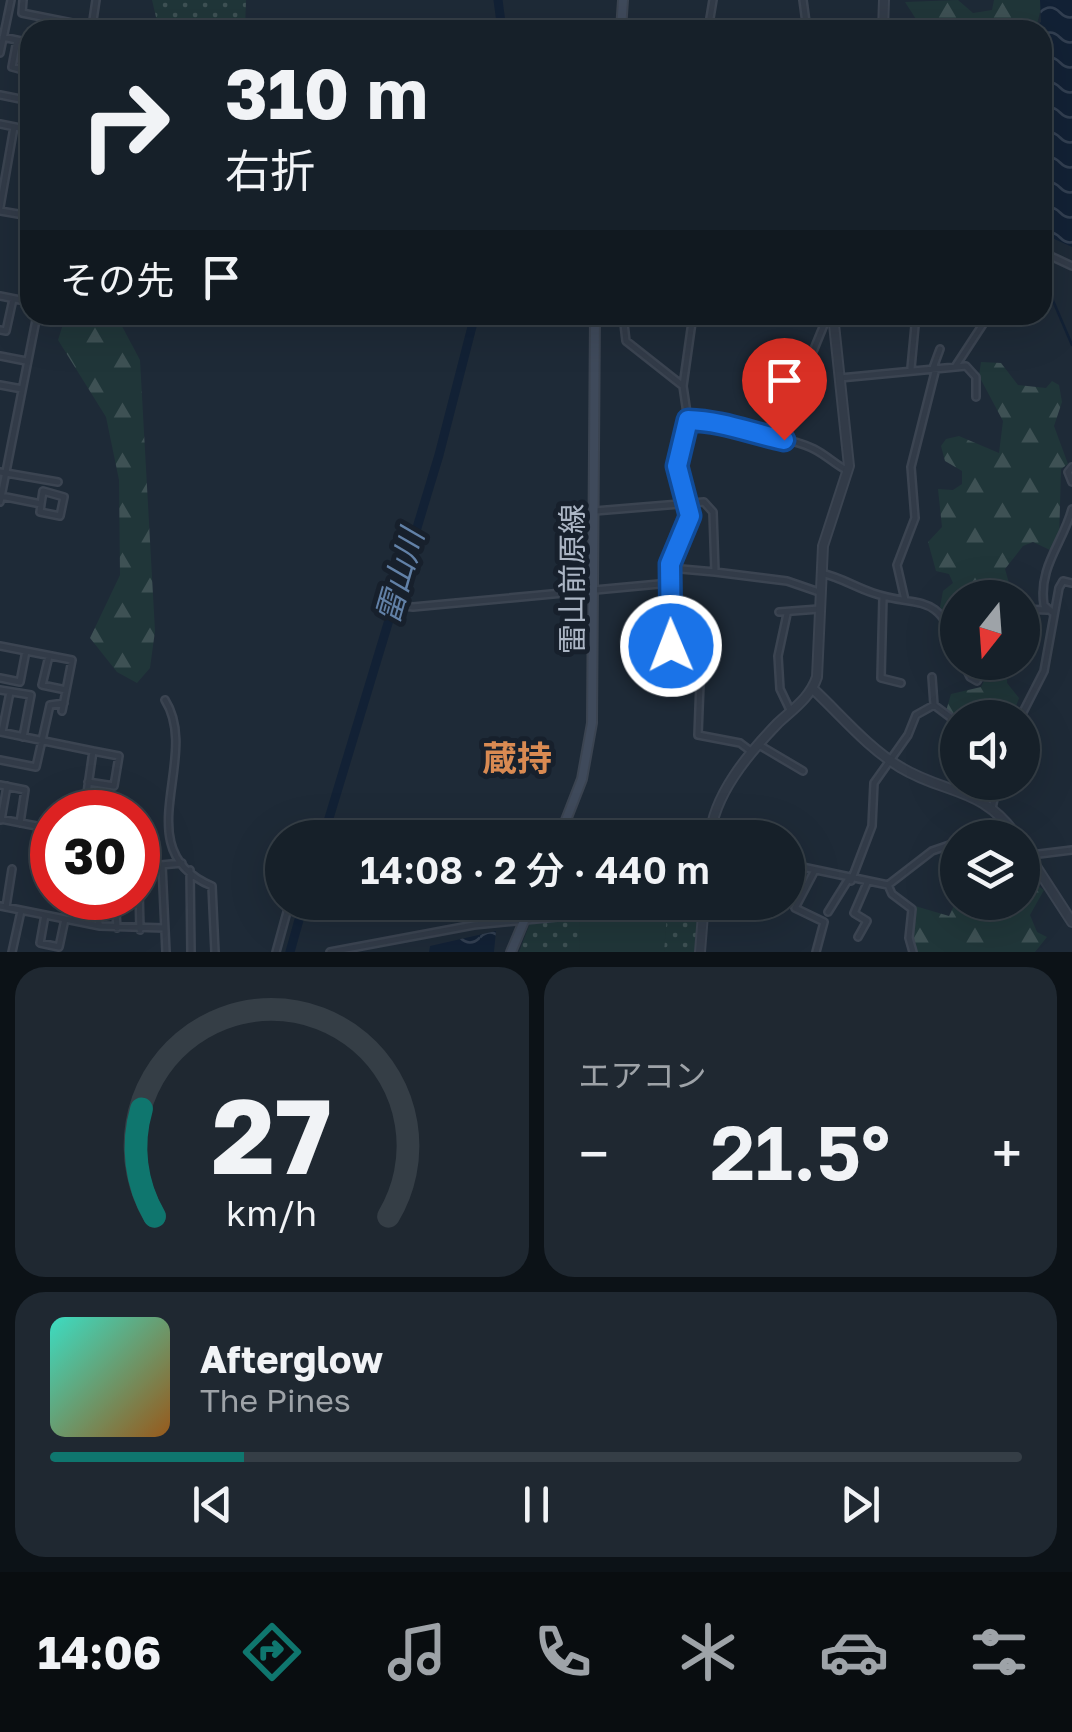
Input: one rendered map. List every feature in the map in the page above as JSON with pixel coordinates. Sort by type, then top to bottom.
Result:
[{"type":"main road","name":"雷山前原線","points":[[566,820],[592,732],[595,325]]},
{"type":"main road","points":[[512,952],[525,920]]},
{"type":"street","points":[[0,53],[11,0]]},
{"type":"street","points":[[23,0],[22,13],[54,20]]},
{"type":"street","points":[[2,37],[18,40],[12,68],[20,70]]},
{"type":"street","points":[[0,124],[20,128]]},
{"type":"street","points":[[0,209],[14,127]]},
{"type":"street","points":[[0,296],[20,300]]},
{"type":"street","points":[[0,330],[6,331],[12,299]]},
{"type":"street","points":[[35,325],[3,472],[1,499],[41,504]]},
{"type":"street","points":[[624,325],[626,341],[683,386]]},
{"type":"street","points":[[692,325],[683,386],[688,420],[677,466],[689,521],[670,568],[670,642],[675,662],[702,690],[698,736],[740,743],[752,752]]},
{"type":"street","points":[[784,440],[798,388],[826,325]]},
{"type":"street","points":[[714,820],[717,808],[752,752],[812,690],[820,662],[819,592],[825,537],[848,471],[832,325]]},
{"type":"street","points":[[911,368],[915,325]]},
{"type":"street","points":[[956,367],[983,325]]},
{"type":"street","points":[[905,600],[898,565],[915,518],[911,467],[940,350]]},
{"type":"street","points":[[0,356],[28,362]]},
{"type":"street","points":[[840,378],[911,368],[956,367],[974,371],[976,397]]},
{"type":"street","points":[[0,385],[22,389]]},
{"type":"street","points":[[688,420],[714,420],[740,432],[813,448],[848,471]]},
{"type":"street","points":[[1072,467],[1068,472],[1072,482]]},
{"type":"street","points":[[3,472],[58,482]]},
{"type":"street","points":[[43,491],[64,497],[60,516],[40,512],[41,504],[43,491]]},
{"type":"street","points":[[595,511],[704,502],[713,512],[716,572]]},
{"type":"street","points":[[1029,700],[1044,672],[1054,622],[1043,579],[1050,556],[1063,540],[1072,508]]},
{"type":"street","points":[[670,568],[787,581],[819,592]]},
{"type":"street","points":[[821,573],[883,596],[914,598],[940,617]]},
{"type":"street","points":[[1050,611],[1063,581],[1072,583]]},
{"type":"street","points":[[380,603],[405,606],[670,583]]},
{"type":"street","points":[[883,596],[882,678],[900,682]]},
{"type":"street","points":[[791,712],[780,688],[778,656],[783,613],[820,610]]},
{"type":"street","points":[[1040,610],[1050,611]]},
{"type":"street","points":[[0,646],[72,660],[62,711]]},
{"type":"street","points":[[0,678],[20,682],[26,651]]},
{"type":"street","points":[[49,656],[42,686],[66,690]]},
{"type":"street","points":[[932,677],[934,705],[940,710]]},
{"type":"street","points":[[0,690],[32,696],[23,737]]},
{"type":"street","points":[[812,690],[888,759],[913,774],[964,790],[992,808],[1002,820]]},
{"type":"street","points":[[10,692],[1,732],[119,756],[114,786],[88,782]]},
{"type":"street","points":[[166,700],[180,740],[166,817],[182,863],[212,886],[216,952]]},
{"type":"street","points":[[0,760],[36,766],[50,705],[64,703]]},
{"type":"street","points":[[828,912],[850,881],[872,826],[874,782],[908,735],[916,715],[934,705]]},
{"type":"street","points":[[759,744],[803,771]]},
{"type":"street","points":[[87,790],[93,751]]},
{"type":"street","points":[[20,823],[25,790],[4,786],[1,819],[20,823],[30,825]]},
{"type":"street","points":[[992,808],[994,800]]},
{"type":"street","points":[[805,869],[850,881],[888,885],[940,848]]},
{"type":"street","points":[[1040,850],[1072,850]]},
{"type":"street","points":[[166,952],[162,865],[182,863]]},
{"type":"street","points":[[12,869],[3,906],[30,912]]},
{"type":"street","points":[[190,870],[191,952]]},
{"type":"street","points":[[814,872],[795,908],[824,922],[816,952]]},
{"type":"street","points":[[1040,873],[1072,922]]},
{"type":"street","points":[[858,936],[867,921],[854,913],[866,883]]},
{"type":"street","points":[[888,885],[892,894],[912,908],[909,938],[913,952]]},
{"type":"street","points":[[12,952],[21,910]]},
{"type":"street","points":[[44,920],[40,943],[59,947],[65,920]]},
{"type":"street","points":[[74,920],[117,928],[164,928]]},
{"type":"street","points":[[98,920],[100,926]]},
{"type":"street","points":[[116,920],[117,928]]},
{"type":"street","points":[[140,920],[140,930]]},
{"type":"street","points":[[276,952],[285,920]]},
{"type":"street","points":[[330,952],[519,920]]},
{"type":"street","points":[[700,952],[703,920]]},
{"type":"green space","points":[[152,0],[246,0],[245,20],[157,20]]},
{"type":"green space","points":[[958,0],[973,13],[992,10],[994,0],[1043,0],[1038,20],[917,20],[905,2]]},
{"type":"green space","points":[[63,325],[121,325],[140,360],[155,631],[150,668],[137,683],[117,672],[90,638],[120,575],[119,480],[106,417],[58,340]]},
{"type":"green space","points":[[981,362],[1001,363],[1018,385],[1046,388],[1052,381],[1059,385],[1062,402],[1054,426],[1068,464],[1061,469],[1059,542],[1050,550],[1033,542],[1023,546],[1005,569],[1008,580],[952,580],[949,574],[936,571],[928,542],[942,527],[938,489],[953,490],[962,484],[962,471],[945,461],[941,446],[946,439],[959,436],[999,453],[1003,421],[979,376]]},
{"type":"green space","points":[[984,680],[1007,680],[1019,698],[949,700],[951,694],[981,687]]},
{"type":"green space","points":[[915,906],[940,913],[940,920],[1032,920],[1037,932],[1047,937],[1035,952],[916,952],[912,938]]},
{"type":"green space","points":[[667,920],[664,952],[579,952],[580,921]]},
{"type":"green space","points":[[701,920],[698,952],[519,952],[530,923]]},
{"type":"water","points":[[1040,0],[1072,0],[1072,247],[1052,238],[1052,20],[1041,20]]},
{"type":"water","points":[[496,931],[494,952],[429,952],[430,946]]},
{"type":"waterway","name":"雷山川","points":[[498,0],[501,20]]},
{"type":"waterway","points":[[1052,298],[1072,345]]},
{"type":"waterway","name":"雷山川","points":[[328,820],[439,455],[472,325]]},
{"type":"waterway","name":"雷山川","points":[[290,952],[299,920]]},
{"type":"district","name":"蔵持","points":[[517,758]]},
{"type":"route","points":[[671,646],[670,564],[690,516],[677,466],[688,420],[714,420],[740,432],[784,440]]}]
